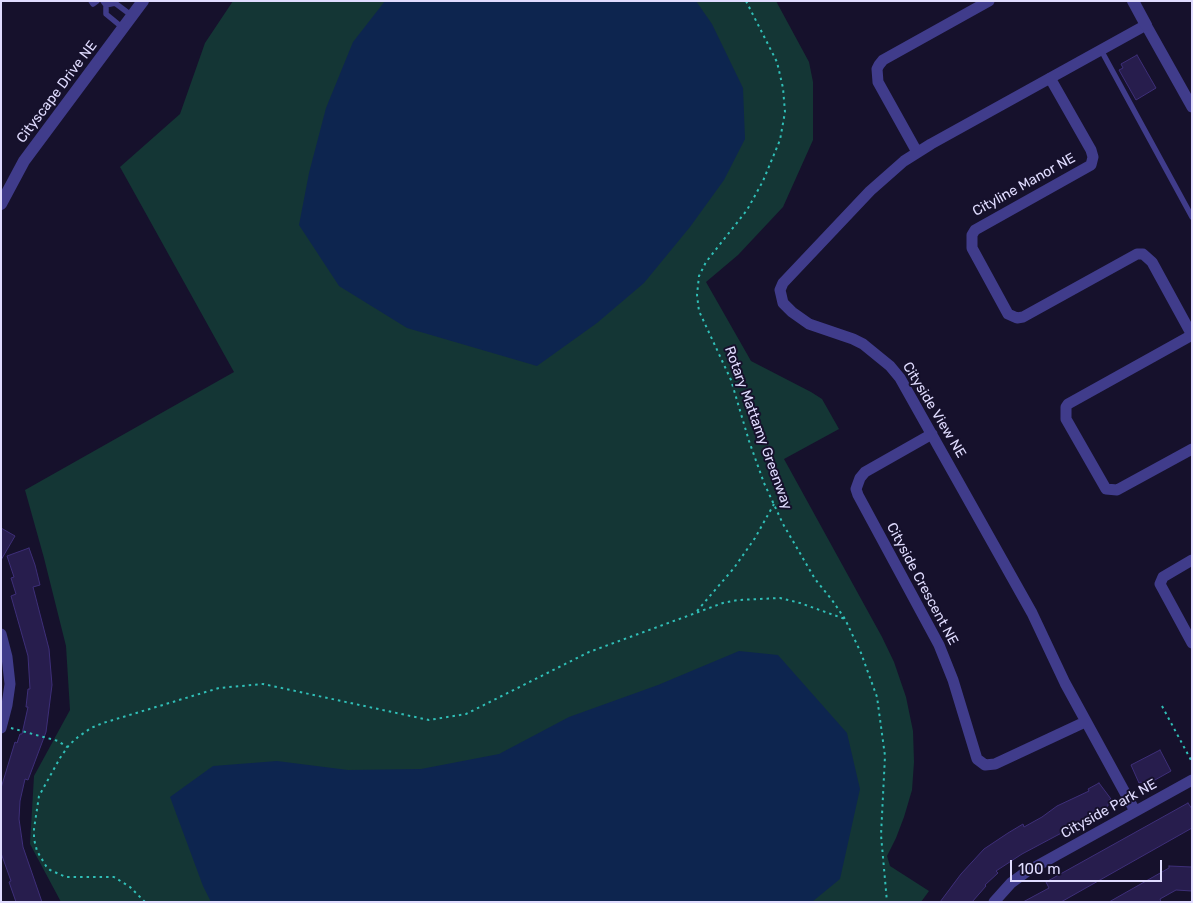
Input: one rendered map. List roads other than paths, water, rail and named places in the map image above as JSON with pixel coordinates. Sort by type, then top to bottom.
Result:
[{"type":"street","name":"Cityscape Drive NE","points":[[1,204],[24,161],[143,1]]},
{"type":"street","points":[[917,152],[878,82],[877,70],[879,65],[883,60],[990,1]]},
{"type":"street","points":[[1133,1],[1192,107]]},
{"type":"street","name":"Cityside View NE","points":[[1134,811],[1085,722],[1036,620],[908,392],[890,366],[880,357],[853,339],[809,324],[792,312],[783,302],[780,290],[783,283],[870,191],[904,161],[1146,25]]},
{"type":"street","name":"Cityline Manor NE","points":[[1050,78],[1091,150],[1093,157],[1091,165],[975,230],[972,235],[972,248],[1010,316],[1017,318],[1023,317],[1132,256],[1143,254],[1152,262],[1192,335]]},
{"type":"street","points":[[1192,335],[1068,404],[1066,407],[1066,419],[1106,489],[1117,490],[1192,449]]},
{"type":"street","name":"Cityside Crescent NE","points":[[932,434],[865,472],[860,478],[856,489],[939,645],[953,680],[977,759],[985,766],[995,764],[1085,722]]},
{"type":"street","points":[[1192,560],[1163,577],[1160,584],[1192,643]]},
{"type":"street","points":[[1,634],[10,671],[10,684],[4,704],[2,727]]},
{"type":"street","name":"Cityside Park NE","points":[[994,902],[1011,883],[1026,872],[1192,780]]},
{"type":"lane","points":[[91,1],[93,4],[98,1]]},
{"type":"lane","points":[[123,28],[106,14],[104,3],[115,3],[132,16]]},
{"type":"lane","points":[[1100,50],[1192,217]]},
{"type":"water","points":[[385,1],[696,1],[712,24],[743,88],[745,139],[724,180],[690,227],[644,283],[597,323],[537,366],[407,328],[339,286],[299,225],[309,173],[326,108],[353,42]]},
{"type":"water","points":[[739,651],[778,655],[847,733],[860,789],[840,879],[812,902],[211,902],[203,886],[170,797],[213,766],[277,761],[348,770],[421,769],[499,754],[569,717],[658,685]]}]
